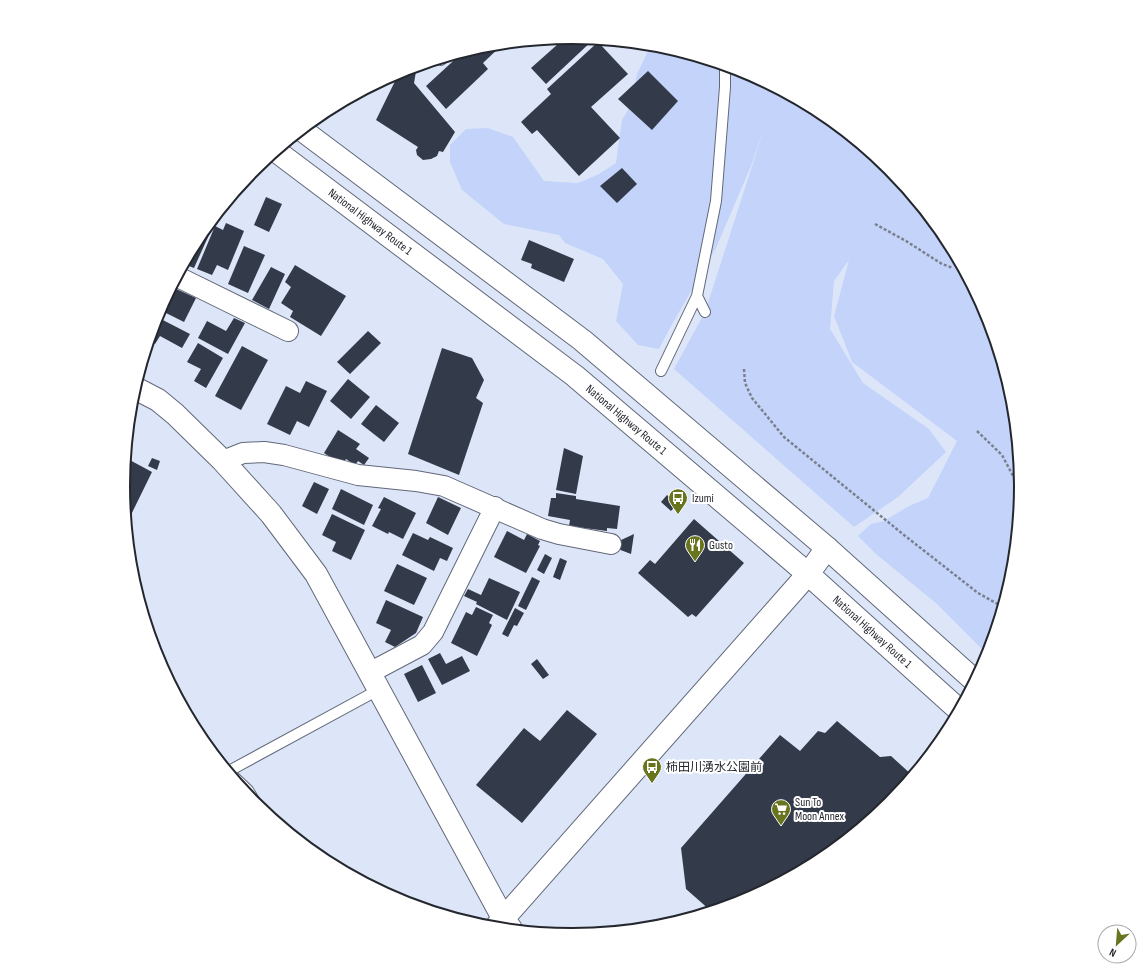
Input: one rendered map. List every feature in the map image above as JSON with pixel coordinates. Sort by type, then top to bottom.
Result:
[{"type":"main road","points":[[306,133],[582,340],[827,548],[971,677]]},
{"type":"main road","name":"National Highway Route 1","points":[[281,154],[575,376],[808,574],[955,707]]},
{"type":"main road","points":[[141,391],[158,400],[176,414],[223,461],[271,514],[316,574],[375,681],[501,922]]},
{"type":"main road","points":[[505,923],[808,574],[827,548]]},
{"type":"street","points":[[182,279],[288,331]]},
{"type":"street","points":[[223,461],[243,453],[264,452],[284,455],[358,475],[416,481],[444,486],[542,529],[559,534],[612,544]]},
{"type":"street","points":[[375,681],[422,645],[433,632],[494,507]]},
{"type":"lane","points":[[661,372],[697,296],[716,201],[725,71]]},
{"type":"lane","points":[[697,296],[705,312]]},
{"type":"lane","points":[[233,768],[375,681]]},
{"type":"path","points":[[875,224],[906,241],[942,264],[953,268]]},
{"type":"path","points":[[744,369],[745,383],[752,398],[784,437],[972,588],[998,604]]},
{"type":"path","points":[[977,431],[1002,455],[1014,478]]},
{"type":"shaded area","points":[[648,51],[659,52],[715,67],[794,103],[842,135],[885,173],[905,195],[940,240],[969,291],[981,317],[999,372],[1011,428],[1014,457],[1014,515],[1011,544],[999,600],[983,650],[937,604],[876,554],[858,536],[871,524],[884,521],[909,506],[928,498],[957,441],[852,362],[834,316],[849,260],[834,281],[830,329],[863,383],[929,429],[946,452],[898,497],[854,527],[674,369],[705,312],[765,126],[751,166],[716,248],[659,349],[638,345],[616,321],[623,284],[603,259],[565,243],[559,235],[504,224],[462,190],[450,162],[450,145],[466,129],[488,128],[513,137],[544,181],[578,183],[599,174],[616,163],[622,120],[631,105],[637,74]]},
{"type":"building","points":[[557,45],[588,45],[546,84],[531,68]]},
{"type":"building","points":[[595,45],[601,45],[628,74],[591,107],[620,138],[579,176],[537,130],[532,134],[521,122],[551,94],[547,89]]},
{"type":"building","points":[[496,51],[483,63],[488,69],[446,109],[426,86],[454,60]]},
{"type":"building","points":[[648,71],[678,101],[652,130],[618,99]]},
{"type":"building","points":[[416,73],[414,83],[455,132],[443,152],[439,151],[437,156],[431,159],[423,160],[417,155],[416,150],[418,147],[376,120],[395,82]]},
{"type":"building","points":[[622,168],[637,184],[617,203],[600,186]]},
{"type":"building","points":[[266,197],[282,204],[269,232],[254,225]]},
{"type":"building","points":[[226,223],[244,231],[228,270],[217,265],[212,275],[197,269],[215,227],[223,230]]},
{"type":"building","points":[[209,234],[194,268],[189,266]]},
{"type":"building","points":[[529,240],[574,259],[564,282],[531,268],[532,264],[521,260]]},
{"type":"building","points":[[244,246],[265,255],[248,293],[228,284]]},
{"type":"building","points":[[295,265],[346,296],[321,336],[290,317],[293,311],[281,303],[291,287],[285,282]]},
{"type":"building","points":[[271,267],[285,274],[269,309],[252,300]]},
{"type":"building","points":[[177,289],[196,298],[184,322],[166,313]]},
{"type":"building","points":[[234,318],[245,323],[228,354],[198,338],[207,321],[226,331]]},
{"type":"building","points":[[163,320],[190,334],[182,348],[160,336],[155,344]]},
{"type":"building","points":[[368,331],[381,343],[350,374],[337,362]]},
{"type":"building","points":[[198,343],[223,358],[206,388],[194,381],[201,369],[187,362]]},
{"type":"building","points":[[242,346],[268,360],[241,410],[215,396]]},
{"type":"building","points":[[442,348],[472,358],[484,380],[476,398],[483,403],[459,475],[408,454]]},
{"type":"building","points":[[348,379],[370,397],[351,419],[330,401]]},
{"type":"building","points":[[306,381],[327,391],[309,427],[297,421],[290,435],[267,424],[286,386],[300,393]]},
{"type":"building","points":[[376,405],[399,423],[384,442],[361,424]]},
{"type":"building","points":[[338,430],[360,444],[356,449],[369,458],[364,465],[358,461],[355,465],[346,459],[342,465],[324,453]]},
{"type":"building","points":[[564,448],[583,456],[576,494],[556,490]]},
{"type":"building","points":[[152,458],[160,461],[157,470],[148,466]]},
{"type":"building","points":[[131,461],[152,472],[131,515]]},
{"type":"building","points":[[314,482],[329,489],[317,514],[302,506]]},
{"type":"building","points":[[341,489],[373,505],[364,525],[332,509]]},
{"type":"building","points":[[556,493],[576,496],[576,499],[620,506],[617,529],[607,528],[607,531],[569,526],[570,520],[548,516],[551,498],[556,498]]},
{"type":"building","points":[[667,495],[677,504],[671,511],[661,502]]},
{"type":"building","points":[[384,497],[416,513],[403,539],[372,526],[381,509],[378,508]]},
{"type":"building","points":[[438,497],[461,508],[448,535],[426,523]]},
{"type":"building","points":[[332,514],[365,530],[351,560],[332,551],[336,542],[322,535]]},
{"type":"building","points":[[694,519],[744,563],[696,617],[692,614],[688,617],[638,573],[650,560],[655,564]]},
{"type":"building","points":[[507,531],[524,540],[527,534],[540,541],[538,545],[540,546],[526,573],[494,557]]},
{"type":"building","points":[[413,533],[428,540],[430,537],[453,548],[447,561],[440,558],[434,571],[402,555]]},
{"type":"building","points":[[634,534],[631,554],[618,549],[619,541]]},
{"type":"building","points":[[545,554],[552,558],[544,574],[537,570]]},
{"type":"building","points":[[560,558],[567,561],[560,580],[553,577]]},
{"type":"building","points":[[397,564],[427,578],[414,605],[384,591]]},
{"type":"building","points":[[532,577],[540,581],[526,610],[518,606]]},
{"type":"building","points":[[489,578],[520,592],[507,620],[464,596],[468,589],[481,595]]},
{"type":"building","points":[[386,600],[423,617],[416,633],[395,647],[385,642],[391,630],[376,623]]},
{"type":"building","points":[[476,607],[493,615],[489,623],[492,625],[477,656],[451,643],[466,612],[472,615]]},
{"type":"building","points":[[515,608],[524,613],[517,626],[514,625],[508,637],[502,634]]},
{"type":"building","points":[[440,653],[446,664],[462,656],[470,671],[442,685],[428,659]]},
{"type":"building","points":[[537,659],[549,675],[543,679],[531,664]]},
{"type":"building","points":[[422,665],[436,693],[418,702],[404,674]]},
{"type":"building","points":[[567,710],[597,734],[522,823],[476,785],[524,728],[540,741]]},
{"type":"building","name":"Sun To Moon Annex","points":[[837,721],[880,757],[891,756],[909,772],[885,799],[864,818],[842,837],[818,854],[768,882],[707,907],[686,889],[681,848],[780,735],[800,751],[818,731],[825,733]]},
{"type":"place","name":"Izumi","points":[[678,515]]},
{"type":"place","name":"Gusto","points":[[695,562]]},
{"type":"place","name":"柿田川湧水公園前","points":[[652,784]]},
{"type":"place","name":"Sun To Moon Annex","points":[[781,826]]}]
